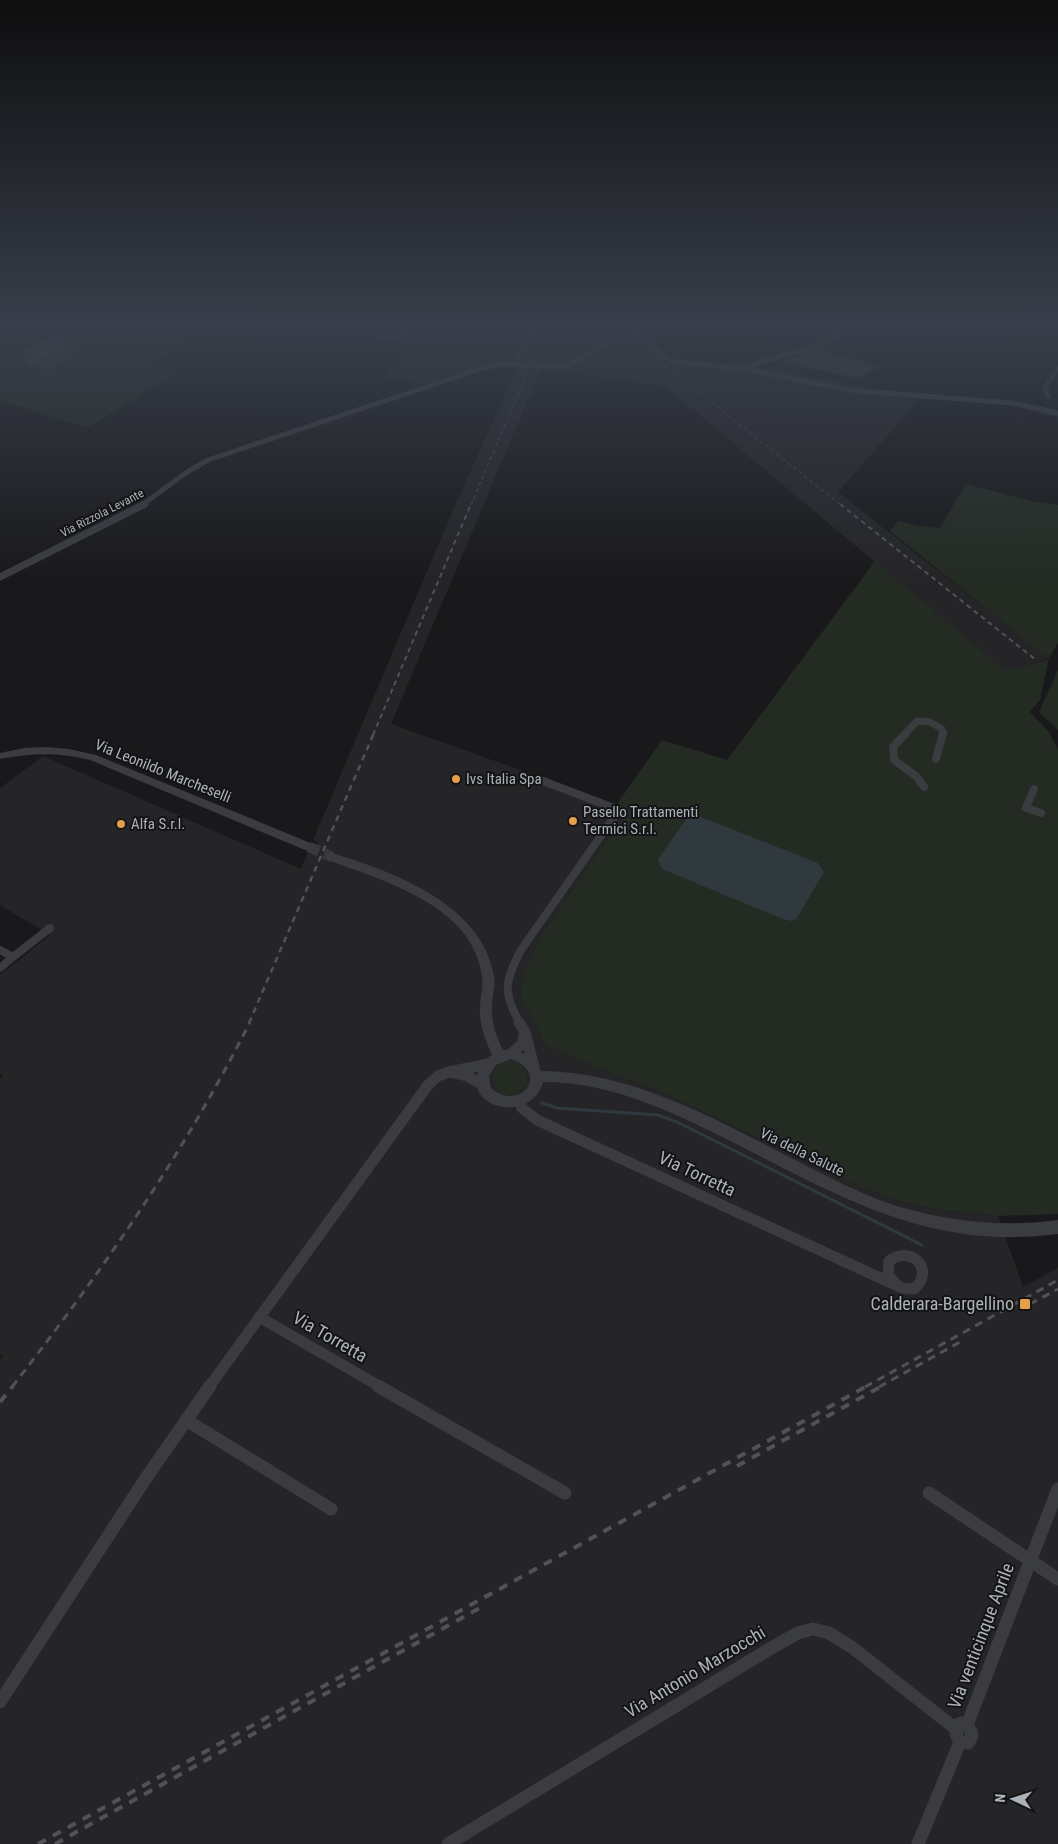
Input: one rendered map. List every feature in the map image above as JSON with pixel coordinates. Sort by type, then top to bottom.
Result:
[{"type":"street","name":"Via Rizzola Levante","points":[[0,577],[137,509],[149,502],[187,472],[208,460],[360,409]]},
{"type":"street","points":[[1040,409],[1058,413]]},
{"type":"street","points":[[924,787],[916,776],[894,760],[893,747],[917,721],[930,722],[942,729],[943,734],[936,759]]},
{"type":"street","name":"Via Leonildo Marcheselli","points":[[0,756],[34,750],[54,750],[86,755],[309,847]]},
{"type":"street","points":[[488,1064],[483,1074],[483,1085],[486,1091],[497,1100],[519,1101],[531,1094],[537,1082],[536,1072],[525,1032],[508,999],[506,990],[510,971],[521,950],[619,810],[543,781]]},
{"type":"street","points":[[1034,789],[1026,808],[1041,813]]},
{"type":"street","points":[[332,857],[419,892],[443,906],[462,924],[476,944],[486,966],[489,983],[486,1013],[487,1024],[505,1055]]},
{"type":"street","points":[[0,968],[50,928]]},
{"type":"street","points":[[0,950],[13,957]]},
{"type":"street","points":[[0,1702],[186,1420],[428,1085],[438,1076],[488,1064],[505,1055],[522,1044],[525,1032]]},
{"type":"street","name":"Via della Salute","points":[[505,1055],[525,1058],[536,1072],[548,1076],[593,1081],[640,1093],[893,1212],[977,1229],[1020,1230],[1058,1227]]},
{"type":"street","points":[[450,1072],[467,1076],[483,1085]]},
{"type":"street","name":"Via Torretta","points":[[519,1101],[522,1108],[537,1120],[866,1272],[908,1290],[919,1286],[924,1277],[922,1266],[913,1257],[901,1254],[892,1257],[887,1265],[878,1270],[866,1272]]},
{"type":"street","points":[[887,1265],[888,1275],[897,1285]]},
{"type":"street","name":"Via Torretta","points":[[259,1317],[565,1493]]},
{"type":"street","points":[[186,1420],[331,1509]]},
{"type":"street","points":[[1030,1561],[1058,1489]]},
{"type":"street","points":[[929,1494],[1058,1579]]},
{"type":"street","name":"Via venticinque Aprile","points":[[918,1844],[1030,1561]]},
{"type":"street","name":"Via Antonio Marzocchi","points":[[448,1844],[798,1632],[813,1628],[829,1633],[853,1648],[961,1732]]},
{"type":"shaded area","points":[[29,409],[118,409],[90,426],[82,426]]},
{"type":"shaded area","points":[[499,409],[524,409],[391,724],[630,809],[541,935],[521,998],[546,1046],[620,1077],[658,1090],[860,1187],[896,1200],[933,1209],[998,1216],[1023,1287],[1058,1268],[1058,1844],[0,1844],[0,1360],[3,1356],[0,1354],[0,1079],[3,1075],[0,1074],[0,975],[50,935],[0,905],[0,788],[43,756],[301,869],[308,853],[312,855],[318,842],[313,840],[456,503]]},
{"type":"shaded area","points":[[692,409],[911,409],[838,492],[1049,658],[1006,672]]},
{"type":"shaded area","points":[[966,484],[1035,502],[1058,505],[1058,643],[1049,659],[890,531],[898,521],[918,526],[940,528]]},
{"type":"shaded area","points":[[875,561],[1006,671],[1049,659],[1040,700],[1030,712],[1049,732],[1058,750],[1058,1214],[998,1216],[933,1209],[896,1200],[860,1187],[658,1090],[620,1077],[546,1046],[521,998],[524,973],[541,935],[629,809],[617,804],[662,740],[727,760]]},
{"type":"shaded area","points":[[1058,670],[1058,730],[1039,712]]},
{"type":"shaded area","points":[[692,816],[701,817],[818,863],[824,872],[797,918],[791,921],[783,919],[662,869],[658,859],[687,818]]},
{"type":"shaded area","points":[[510,1061],[522,1066],[527,1078],[522,1090],[510,1095],[498,1090],[493,1078],[498,1066]]},
{"type":"waterway","points":[[1040,412],[1058,416]]},
{"type":"waterway","points":[[542,1103],[557,1108],[658,1115],[677,1122],[922,1245]]},
{"type":"tunnel","points":[[309,847],[332,857]]},
{"type":"railway","points":[[471,505],[512,409]]},
{"type":"railway","points":[[720,409],[841,505]]},
{"type":"railway","points":[[373,735],[471,504]]},
{"type":"railway","points":[[840,504],[1036,660]]},
{"type":"railway","points":[[249,1023],[374,733]]},
{"type":"railway","points":[[12,1387],[110,1255],[140,1210],[197,1119],[250,1022]]},
{"type":"railway","points":[[865,1387],[1058,1280]]},
{"type":"railway","points":[[1030,1304],[1058,1289]]},
{"type":"railway","points":[[879,1387],[960,1342]]},
{"type":"railway","points":[[0,1402],[13,1386]]},
{"type":"railway","points":[[38,1844],[867,1386]]},
{"type":"railway","points":[[737,1466],[882,1386]]},
{"type":"railway","points":[[55,1844],[485,1605]]},
{"type":"place","name":"Ivs Italia Spa","points":[[456,779]]},
{"type":"place","name":"Pasello Trattamenti Termici S.r.l.","points":[[573,821]]},
{"type":"place","name":"Alfa S.r.l.","points":[[121,824]]},
{"type":"place","name":"Calderara-Bargellino","points":[[1025,1304]]}]
